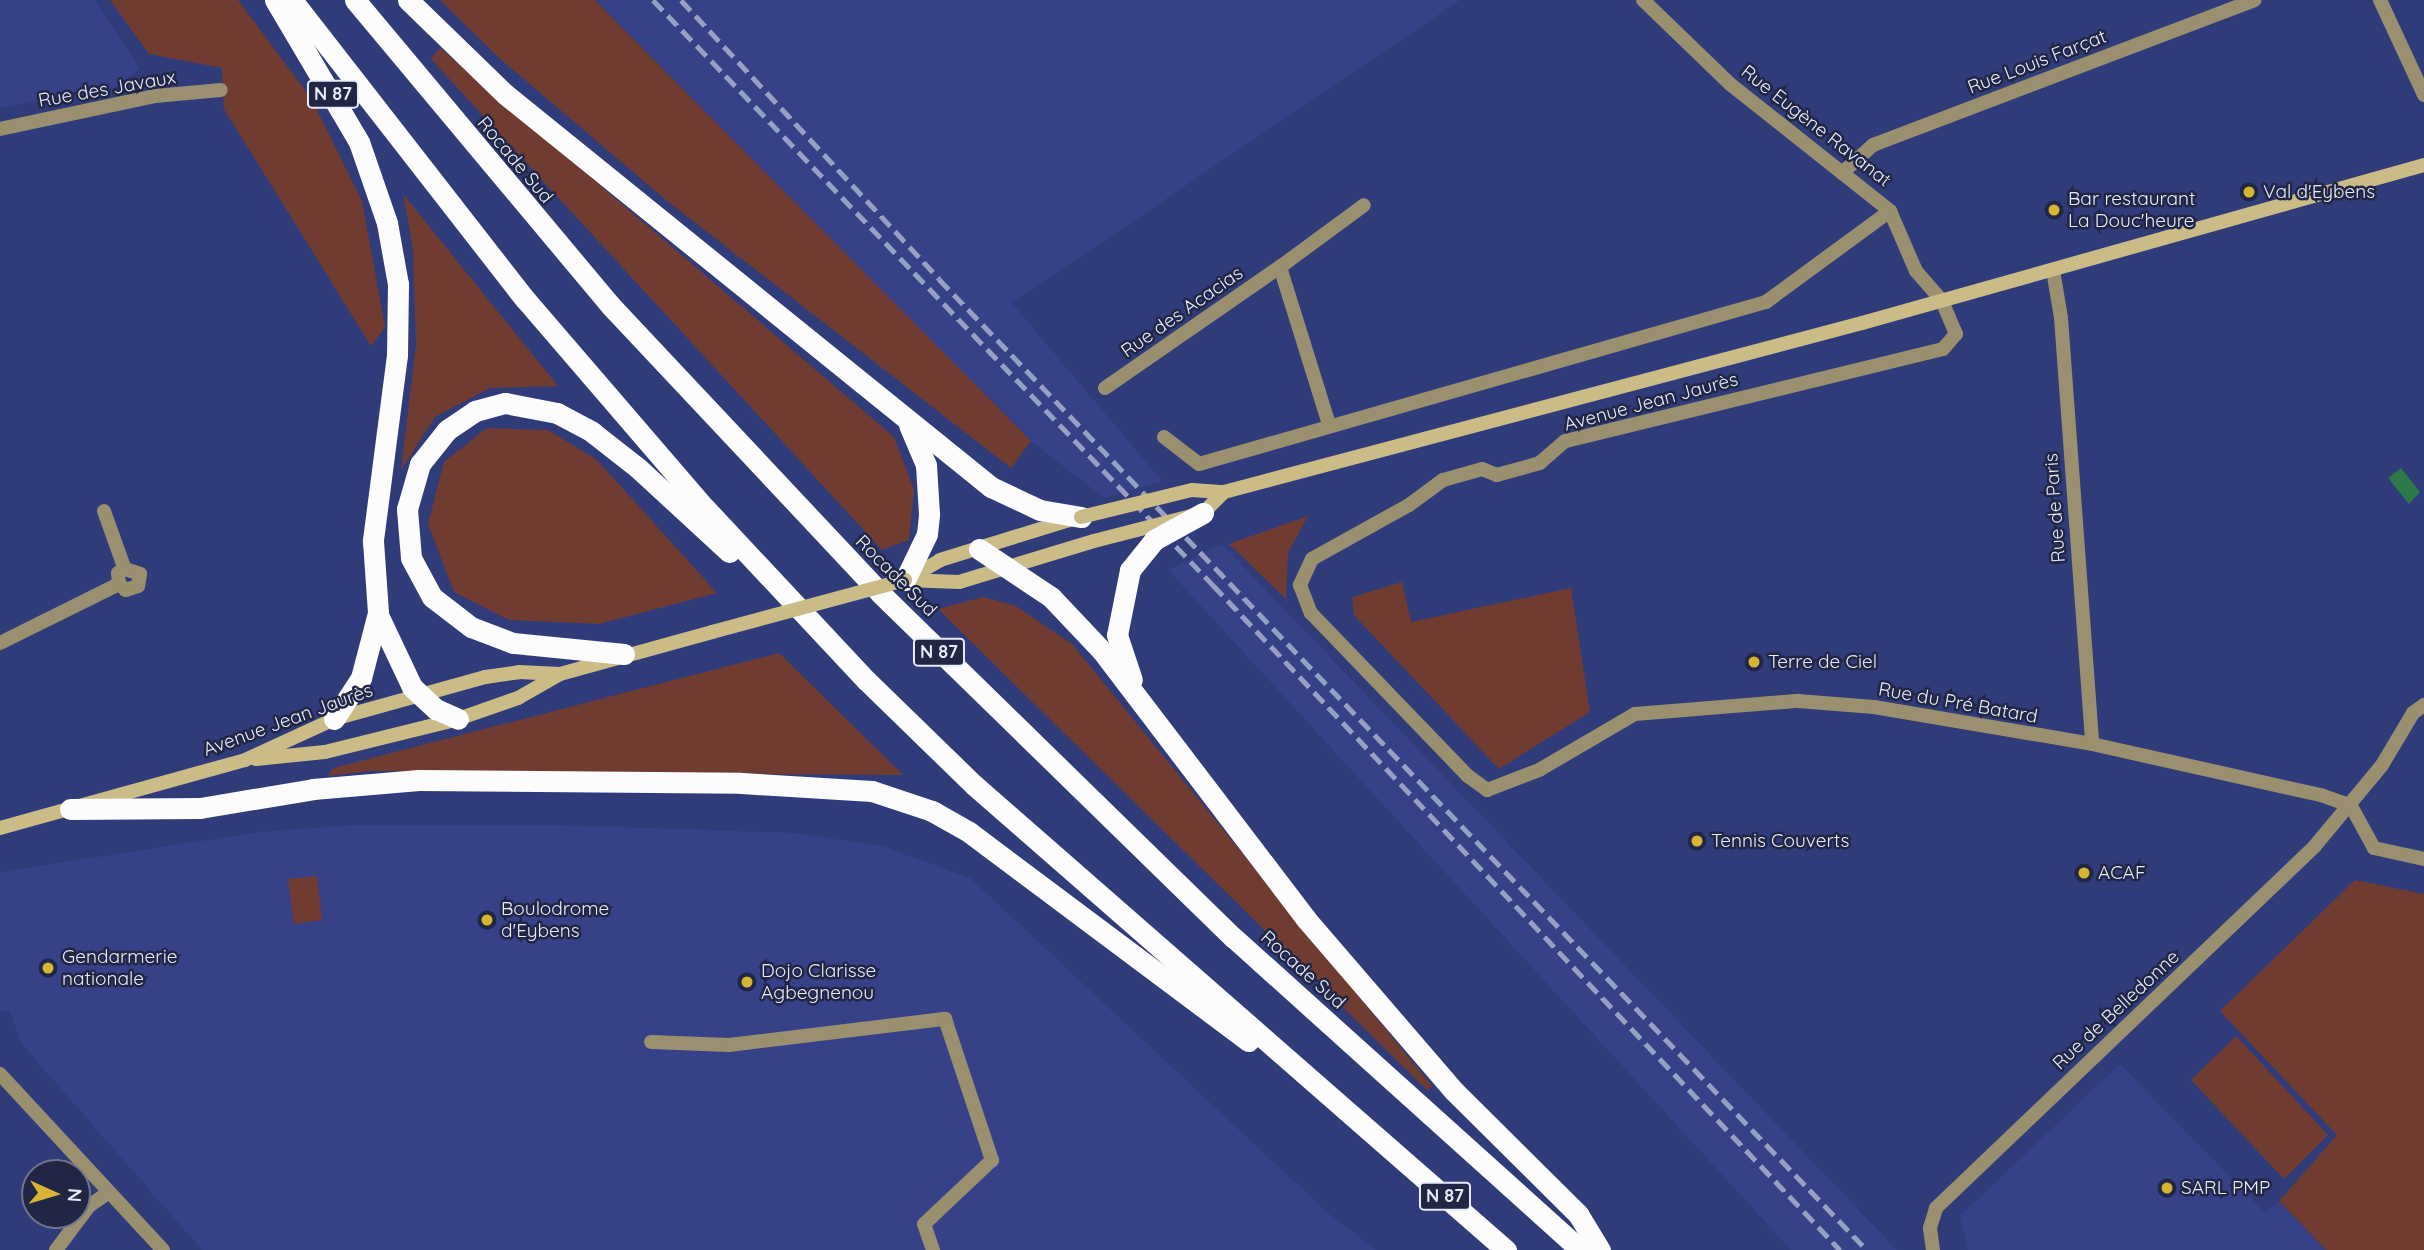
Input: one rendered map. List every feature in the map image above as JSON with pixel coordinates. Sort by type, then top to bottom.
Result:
[{"type":"highway","name":"N 87","points":[[275,0],[347,116],[379,195],[394,255],[398,314],[393,402],[373,541],[377,613]]},
{"type":"highway","name":"N 87","points":[[292,0],[525,299],[705,508],[866,680],[974,785],[1506,1250]]},
{"type":"highway","name":"Rocade Sud","points":[[355,0],[610,305],[880,593],[1234,938],[1580,1250]]},
{"type":"highway","points":[[408,0],[505,94],[907,420],[1000,492],[1040,510],[1081,517]]},
{"type":"highway","points":[[624,654],[548,648],[490,635],[442,607],[422,584],[407,534],[409,493],[427,452],[460,420],[489,406],[530,404],[592,432],[638,468],[866,680]]},
{"type":"highway","points":[[905,580],[927,534],[929,488],[926,465],[907,420]]},
{"type":"highway","points":[[1138,695],[1117,635],[1130,570],[1154,540],[1203,513]]},
{"type":"highway","points":[[979,549],[1051,597],[1138,695],[1315,930],[1454,1091],[1578,1214],[1600,1250]]},
{"type":"highway","points":[[377,613],[398,662],[420,696],[458,719]]},
{"type":"highway","points":[[334,719],[362,678],[377,613]]},
{"type":"highway","points":[[70,809],[200,808],[327,788],[419,780],[741,783],[872,791],[932,811],[969,832],[1384,1143]]},
{"type":"main road","name":"Avenue Jean Jaurès","points":[[1224,492],[2053,270],[2424,165]]},
{"type":"main road","points":[[905,580],[940,560],[1081,517],[1192,490],[1224,492]]},
{"type":"main road","points":[[905,580],[959,582],[1094,541],[1203,513],[1224,492]]},
{"type":"main road","name":"Avenue Jean Jaurès","points":[[0,828],[245,760],[334,719],[496,675],[560,674],[624,654],[905,580]]},
{"type":"main road","points":[[245,760],[325,752],[458,719],[518,698],[560,674]]},
{"type":"street","name":"Rue Eugène Ravanat","points":[[1643,0],[1730,84],[1890,211],[1916,271],[1942,300]]},
{"type":"street","name":"Rue Louis Farçat","points":[[1842,173],[1874,145],[2254,0]]},
{"type":"street","points":[[2380,0],[2424,95]]},
{"type":"street","name":"Rue des Javaux","points":[[0,129],[155,96],[221,90]]},
{"type":"street","name":"Rue des Acacias","points":[[1105,388],[1280,267],[1364,205]]},
{"type":"street","points":[[1164,437],[1199,464],[1328,424],[1766,302],[1890,211]]},
{"type":"street","points":[[1280,267],[1328,424]]},
{"type":"street","name":"Rue de Paris","points":[[2053,270],[2061,318],[2092,744]]},
{"type":"street","name":"Avenue Jean Jaurès","points":[[1487,790],[1468,776],[1311,613],[1300,585],[1312,559],[1409,505],[1443,480],[1482,469],[1497,475],[1540,463],[1565,441],[1944,349],[1956,334],[1942,300]]},
{"type":"street","points":[[103,510],[124,566]]},
{"type":"street","points":[[0,643],[119,584]]},
{"type":"street","name":"Rue du Pré Batard","points":[[1487,790],[1539,770],[1635,714],[1798,701],[1874,707],[2092,744],[2321,795],[2351,806]]},
{"type":"street","name":"Rue de Belledonne","points":[[1933,1250],[1930,1228],[1936,1208],[2304,857],[2351,806],[2413,713],[2424,705]]},
{"type":"street","points":[[2351,806],[2374,848],[2424,859]]},
{"type":"street","points":[[651,1042],[729,1045],[945,1019],[992,1160],[924,1224],[933,1250]]},
{"type":"street","points":[[0,1074],[163,1250]]},
{"type":"street","points":[[56,1250],[89,1206],[108,1192]]},
{"type":"shaded area","points":[[0,0],[94,0],[140,68],[116,87],[0,108]]},
{"type":"shaded area","points":[[110,0],[238,0],[311,98],[362,201],[385,327],[371,346],[224,109],[222,68],[149,54]]},
{"type":"shaded area","points":[[440,0],[595,0],[1031,441],[1011,468],[666,200],[498,57]]},
{"type":"shaded area","points":[[595,0],[1460,0],[1012,303],[1162,481],[1104,498],[1031,441]]},
{"type":"shaded area","points":[[440,48],[894,437],[914,490],[909,540],[882,550],[431,59]]},
{"type":"shaded area","points":[[403,194],[558,386],[490,388],[435,417],[401,470],[416,345],[413,249]]},
{"type":"shaded area","points":[[487,428],[548,430],[597,460],[717,593],[599,624],[509,620],[454,592],[428,524],[444,462]]},
{"type":"shaded area","points":[[2401,468],[2420,492],[2409,504],[2388,478]]},
{"type":"shaded area","points":[[1308,516],[1288,553],[1286,599],[1229,544]]},
{"type":"shaded area","points":[[1222,544],[1897,1250],[1791,1250],[1168,570]]},
{"type":"shaded area","points":[[1402,582],[1411,622],[1571,588],[1590,712],[1499,769],[1354,615],[1352,597]]},
{"type":"shaded area","points":[[983,597],[1016,606],[1072,644],[1432,1086],[1428,1091],[938,609]]},
{"type":"shaded area","points":[[779,653],[903,775],[369,771],[328,776],[333,768]]},
{"type":"shaded area","points":[[353,825],[556,825],[797,833],[885,847],[970,878],[1329,1214],[1376,1250],[202,1250],[21,1043],[10,1012],[0,1010],[0,872],[259,832]]},
{"type":"shaded area","points":[[317,876],[322,920],[294,924],[288,879]]},
{"type":"shaded area","points":[[2355,880],[2424,894],[2424,1250],[2326,1250],[2279,1201],[2337,1135],[2220,1011]]},
{"type":"shaded area","points":[[2236,1036],[2328,1135],[2284,1179],[2191,1080]]},
{"type":"shaded area","points":[[2120,1064],[2265,1213],[2279,1201],[2326,1250],[1968,1250],[1960,1216]]},
{"type":"railway","points":[[653,0],[1213,585],[1840,1250]]},
{"type":"railway","points":[[681,0],[939,279],[1867,1250]]},
{"type":"place","name":"Val d'Eybens","points":[[2249,192]]},
{"type":"place","name":"Bar restaurant La Douc'heure","points":[[2054,210]]},
{"type":"place","name":"Terre de Ciel","points":[[1754,662]]},
{"type":"place","name":"Tennis Couverts","points":[[1697,841]]},
{"type":"place","name":"ACAF","points":[[2084,873]]},
{"type":"place","name":"Boulodrome d'Eybens","points":[[487,920]]},
{"type":"place","name":"Gendarmerie nationale","points":[[48,968]]},
{"type":"place","name":"Dojo Clarisse Agbegnenou","points":[[747,982]]},
{"type":"place","name":"SARL PMP","points":[[2167,1188]]}]
